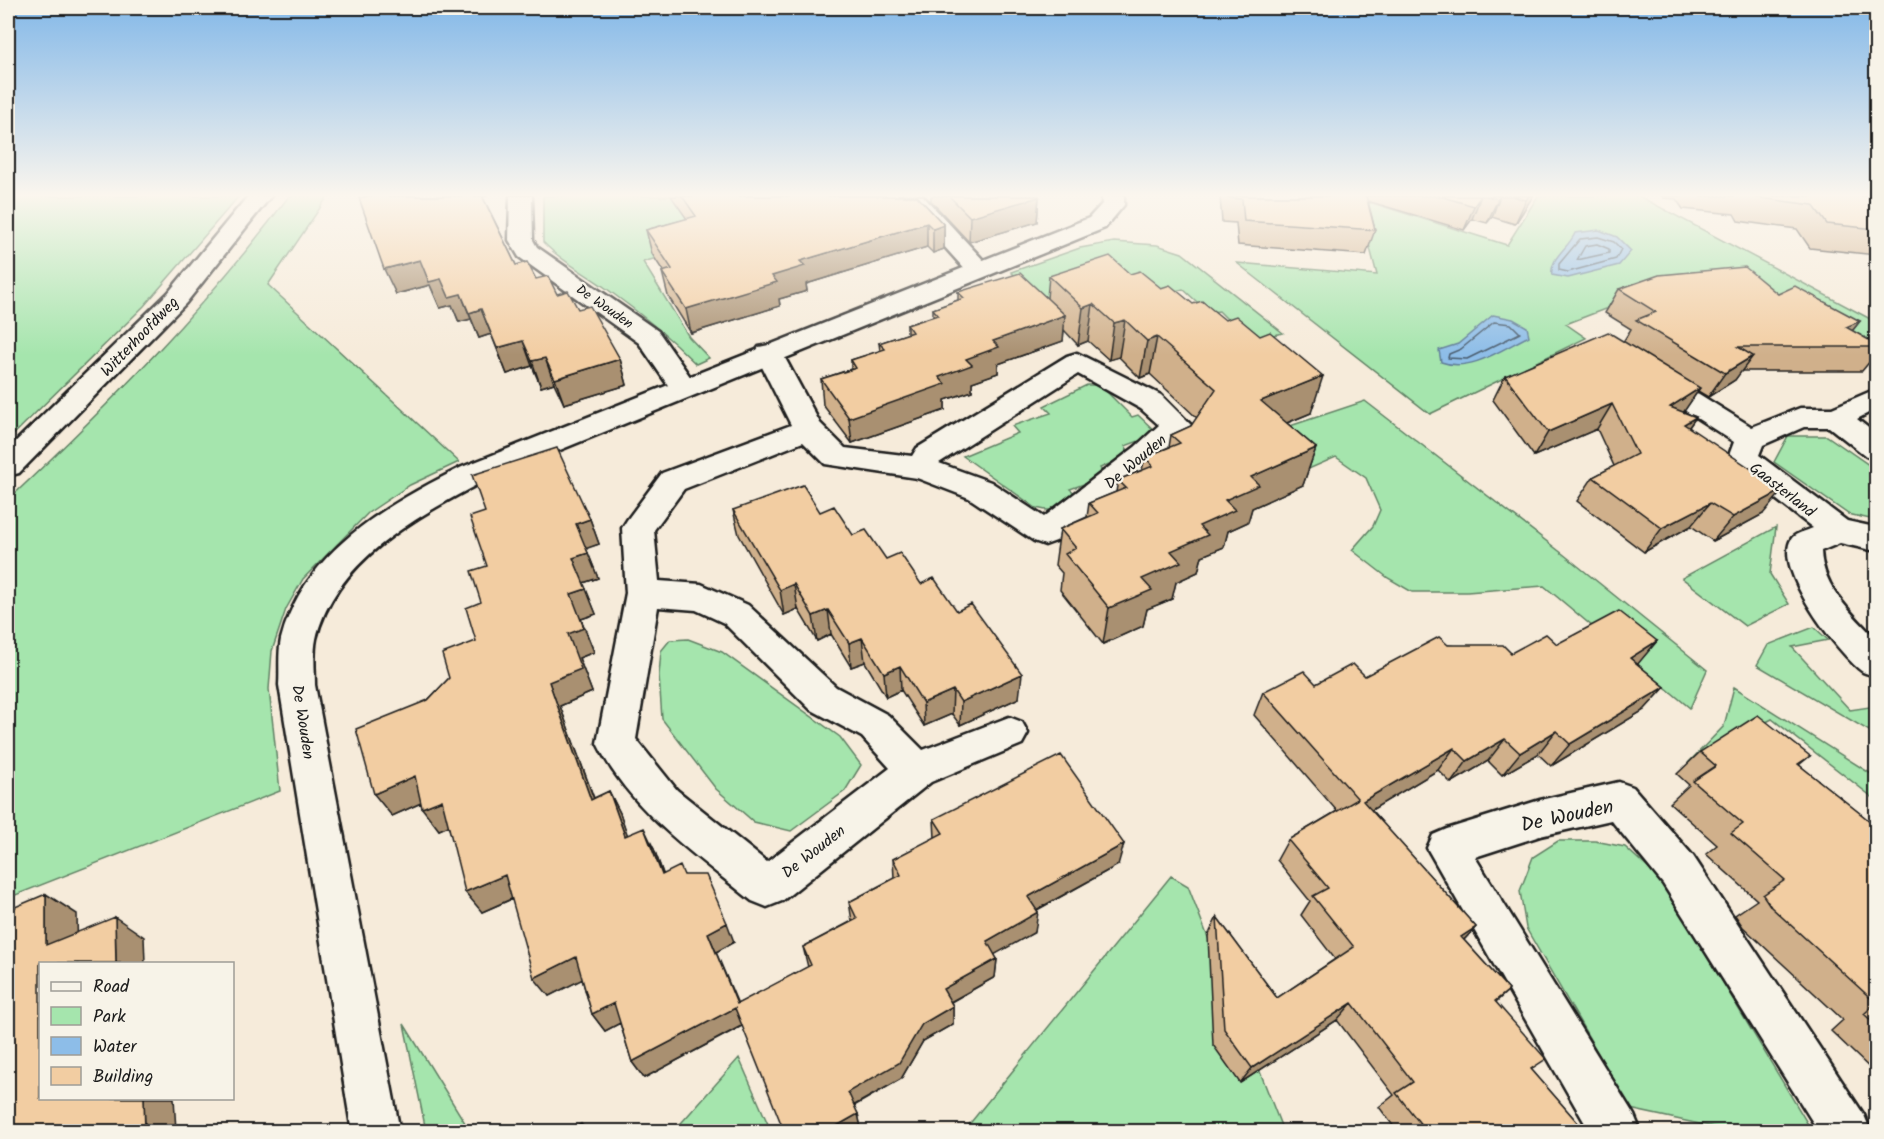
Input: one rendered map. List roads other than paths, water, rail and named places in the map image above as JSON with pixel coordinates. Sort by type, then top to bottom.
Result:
[{"type":"street","name":"Witterhoofdweg","points":[[8,466],[177,298],[217,249]]},
{"type":"street","name":"De Wouden","points":[[526,249],[650,337],[684,388]]},
{"type":"street","points":[[960,249],[978,268]]},
{"type":"street","name":"De Wouden","points":[[376,1131],[297,685],[299,637],[316,598],[347,554],[409,507],[473,474],[1027,249]]},
{"type":"street","name":"De Wouden","points":[[769,353],[808,429],[836,457],[921,468],[980,490],[1045,533],[1146,454],[1176,425],[1151,402],[1077,362],[928,455],[921,468]]},
{"type":"street","name":"Gaasterland","points":[[1634,366],[1750,439]]},
{"type":"street","name":"Gaasterland","points":[[1876,398],[1836,418],[1800,417],[1750,439],[1743,458],[1838,531],[1871,538],[1876,536]]},
{"type":"street","points":[[1836,418],[1876,449]]},
{"type":"street","name":"De Wouden","points":[[808,429],[673,481],[638,528],[643,593],[616,743],[663,803],[767,887],[917,770],[1008,733]]},
{"type":"street","name":"Gaasterland","points":[[1838,531],[1805,544],[1802,561],[1828,609],[1876,662]]},
{"type":"street","points":[[643,593],[701,597],[736,614],[822,698],[875,726],[917,770]]},
{"type":"street","name":"De Wouden","points":[[1617,1131],[1447,848],[1540,818],[1619,800],[1678,870],[1847,1131]]},
{"type":"water","points":[[1563,249],[1631,251],[1619,265],[1568,278],[1552,275],[1556,258]]},
{"type":"water","points":[[1493,315],[1513,319],[1527,327],[1529,336],[1475,362],[1452,365],[1441,362],[1439,350],[1458,344]]}]
